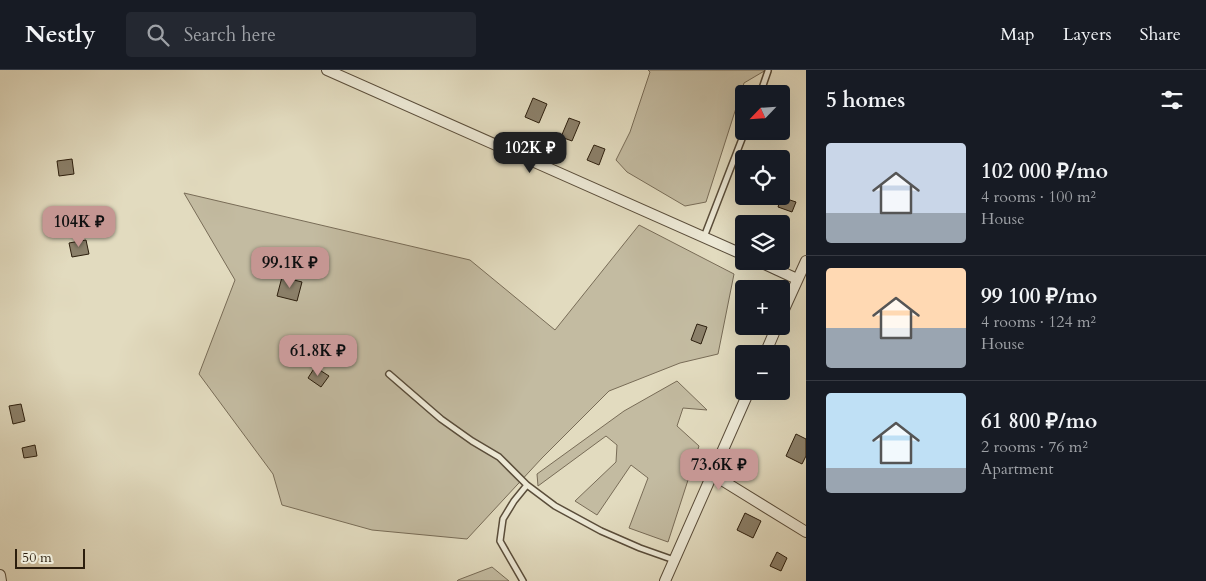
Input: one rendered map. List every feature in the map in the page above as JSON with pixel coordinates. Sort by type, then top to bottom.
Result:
[{"type":"street","points":[[327,70],[735,251]]},
{"type":"street","points":[[790,295],[806,261]]},
{"type":"street","points":[[778,270],[797,279]]},
{"type":"street","points":[[665,581],[745,400]]},
{"type":"street","points":[[712,474],[806,532]]},
{"type":"street","points":[[0,575],[1,581]]},
{"type":"lane","points":[[763,85],[768,71]]},
{"type":"lane","points":[[704,237],[742,140]]},
{"type":"lane","points":[[389,374],[441,419],[499,457],[527,484],[555,506],[601,531],[640,548],[675,560]]},
{"type":"lane","points":[[523,581],[500,541],[503,520],[527,484]]},
{"type":"shaded area","points":[[648,70],[766,70],[743,85],[735,85],[735,111],[706,202],[685,206],[627,172],[616,160],[630,132],[650,72]]},
{"type":"shaded area","points":[[184,193],[470,260],[555,330],[639,225],[734,274],[718,354],[680,363],[609,391],[542,458],[467,539],[372,530],[282,505],[273,474],[199,374],[235,280]]},
{"type":"shaded area","points":[[677,381],[707,410],[683,408],[677,426],[699,446],[668,542],[629,528],[648,478],[631,465],[597,515],[575,501],[616,462],[617,445],[606,436],[538,486],[537,474],[624,411]]},
{"type":"shaded area","points":[[492,567],[509,581],[457,581],[458,580]]},
{"type":"building","points":[[533,98],[547,104],[539,123],[525,117]]},
{"type":"building","points":[[569,118],[580,122],[572,141],[561,137]]},
{"type":"building","points":[[594,145],[605,149],[599,165],[587,160]]},
{"type":"building","points":[[72,159],[74,174],[59,176],[57,161]]},
{"type":"building","points":[[790,200],[796,202],[792,212],[778,207],[779,205],[790,205]]},
{"type":"building","points":[[86,240],[89,254],[72,257],[69,243]]},
{"type":"building","points":[[282,277],[302,282],[297,301],[277,296]]},
{"type":"building","points":[[697,324],[707,327],[701,344],[691,340]]},
{"type":"building","points":[[315,367],[329,376],[321,387],[308,378]]},
{"type":"building","points":[[21,404],[25,421],[13,424],[9,406]]},
{"type":"building","points":[[796,434],[806,439],[806,456],[802,464],[786,456]]},
{"type":"building","points":[[35,445],[37,456],[24,458],[22,448]]},
{"type":"building","points":[[745,513],[761,521],[753,538],[737,530]]},
{"type":"building","points":[[777,552],[787,558],[781,571],[770,566]]}]
